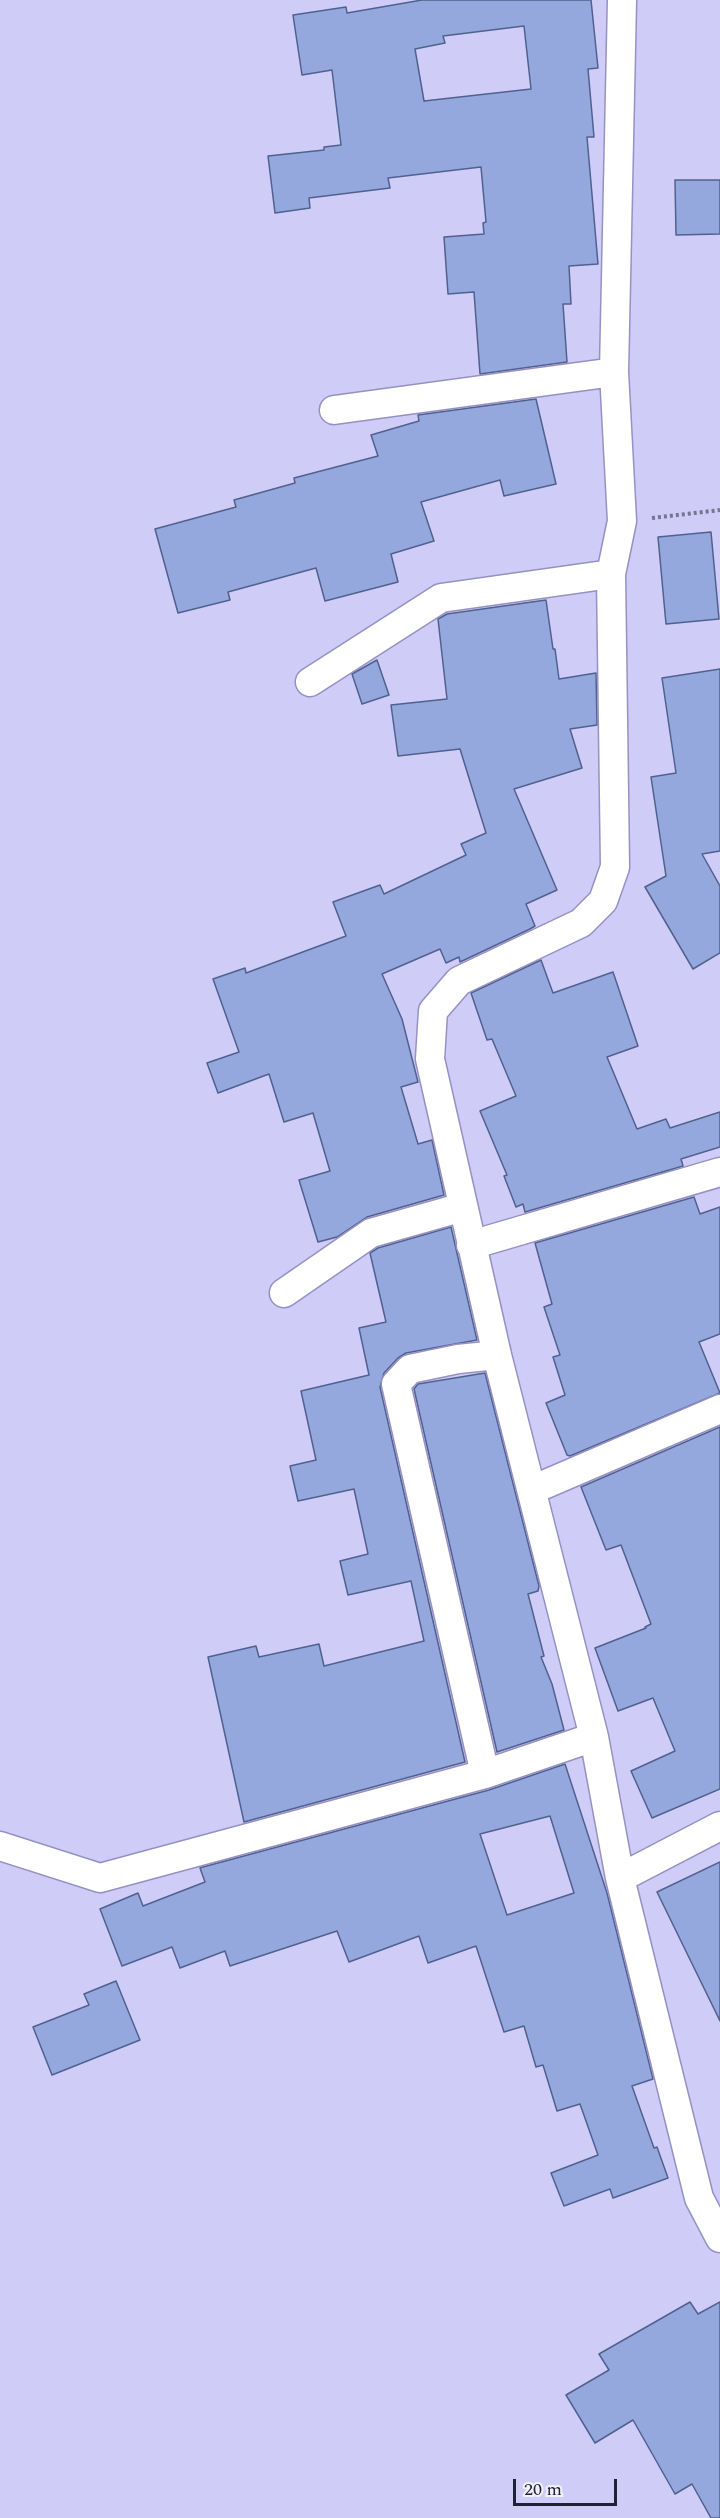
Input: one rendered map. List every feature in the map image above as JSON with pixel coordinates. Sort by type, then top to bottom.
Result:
[{"type":"street","points":[[622,0],[614,372],[622,521],[611,574],[615,867],[603,901],[581,923],[459,981],[433,1011],[430,1059],[497,1355],[594,1737],[620,1878],[699,2198],[720,2238]]},
{"type":"street","points":[[334,410],[614,372]]},
{"type":"street","points":[[310,682],[441,598],[611,574]]},
{"type":"street","points":[[471,1245],[720,1172]]},
{"type":"street","points":[[284,1293],[371,1233],[463,1207]]},
{"type":"street","points":[[485,1774],[396,1384],[410,1369],[458,1359],[497,1355]]},
{"type":"street","points":[[532,1490],[720,1409]]},
{"type":"street","points":[[0,1846],[100,1878],[485,1774],[594,1737]]},
{"type":"street","points":[[620,1878],[720,1826]]},
{"type":"path","points":[[622,521],[720,510]]},
{"type":"building","points":[[422,0],[591,0],[598,68],[588,69],[594,137],[587,137],[598,264],[569,266],[571,304],[563,304],[567,362],[480,374],[474,292],[448,294],[444,237],[484,234],[483,223],[486,222],[481,167],[388,178],[390,188],[309,198],[310,208],[275,213],[268,156],[324,150],[324,147],[341,145],[332,70],[302,75],[293,15],[346,7],[347,13]],"holes":[[[524,26],[531,89],[424,101],[415,49],[445,43],[443,36]]]},
{"type":"building","points":[[675,180],[720,180],[720,234],[676,235]]},
{"type":"building","points":[[536,399],[556,484],[504,496],[500,480],[421,502],[434,541],[391,554],[398,582],[325,601],[316,568],[228,592],[230,600],[178,613],[155,529],[236,507],[234,500],[295,483],[294,478],[378,456],[371,435],[419,421],[418,415]]},
{"type":"building","points":[[711,532],[719,619],[666,624],[658,537]]},
{"type":"building","points":[[546,600],[559,679],[596,673],[597,725],[570,729],[582,768],[514,789],[557,890],[526,904],[535,926],[530,929],[460,962],[459,957],[446,963],[440,949],[382,974],[402,1019],[418,1082],[401,1087],[418,1144],[432,1140],[444,1195],[367,1217],[337,1237],[318,1242],[299,1180],[330,1171],[313,1113],[284,1122],[269,1074],[218,1093],[207,1063],[239,1052],[213,979],[245,968],[246,973],[346,936],[333,902],[380,885],[384,894],[466,855],[461,844],[486,833],[460,749],[398,756],[391,705],[447,699],[438,619],[447,614]]},
{"type":"building","points":[[377,660],[389,695],[362,704],[352,674]]},
{"type":"building","points":[[720,669],[720,851],[702,854],[720,886],[720,953],[693,969],[645,887],[666,876],[651,777],[676,773],[662,678]]},
{"type":"building","points":[[541,960],[553,993],[613,972],[638,1046],[607,1057],[637,1129],[666,1119],[670,1128],[720,1112],[720,1147],[681,1159],[683,1166],[525,1212],[523,1204],[516,1207],[504,1176],[507,1175],[480,1111],[516,1096],[492,1039],[487,1040],[471,993]]},
{"type":"building","points":[[694,1197],[700,1214],[720,1207],[720,1334],[699,1342],[720,1393],[570,1456],[567,1455],[546,1403],[565,1395],[553,1357],[560,1355],[544,1307],[552,1304],[535,1243]]},
{"type":"building","points":[[451,1227],[477,1340],[406,1353],[384,1373],[380,1387],[465,1762],[244,1822],[208,1657],[256,1646],[259,1657],[319,1644],[324,1666],[424,1641],[411,1581],[348,1595],[340,1561],[368,1554],[354,1489],[298,1501],[290,1466],[316,1460],[301,1391],[369,1375],[359,1328],[386,1322],[370,1253],[378,1248]]},
{"type":"building","points":[[485,1373],[539,1586],[538,1591],[528,1594],[544,1656],[541,1657],[552,1684],[564,1730],[497,1752],[414,1389],[418,1384]]},
{"type":"building","points":[[720,1427],[720,1789],[652,1818],[631,1771],[675,1751],[653,1698],[618,1711],[595,1648],[651,1624],[621,1545],[606,1550],[581,1487]]},
{"type":"building","points":[[565,1764],[607,1893],[653,2079],[632,2086],[654,2148],[657,2147],[668,2178],[613,2198],[610,2189],[564,2206],[551,2173],[598,2155],[580,2104],[557,2111],[543,2065],[536,2067],[524,2026],[504,2032],[476,1946],[428,1963],[419,1936],[349,1962],[337,1931],[230,1966],[225,1951],[180,1968],[172,1947],[122,1966],[100,1909],[138,1893],[143,1906],[205,1882],[200,1868],[203,1867],[489,1790]],"holes":[[[550,1816],[574,1893],[507,1915],[480,1834]]]},
{"type":"building","points":[[720,1862],[720,2021],[657,1892]]},
{"type":"building","points":[[116,1981],[140,2040],[52,2075],[33,2027],[89,2005],[84,1994]]},
{"type":"building","points":[[690,2302],[698,2314],[720,2302],[720,2518],[711,2518],[692,2484],[675,2494],[633,2420],[595,2443],[566,2395],[609,2370],[599,2354]]}]
